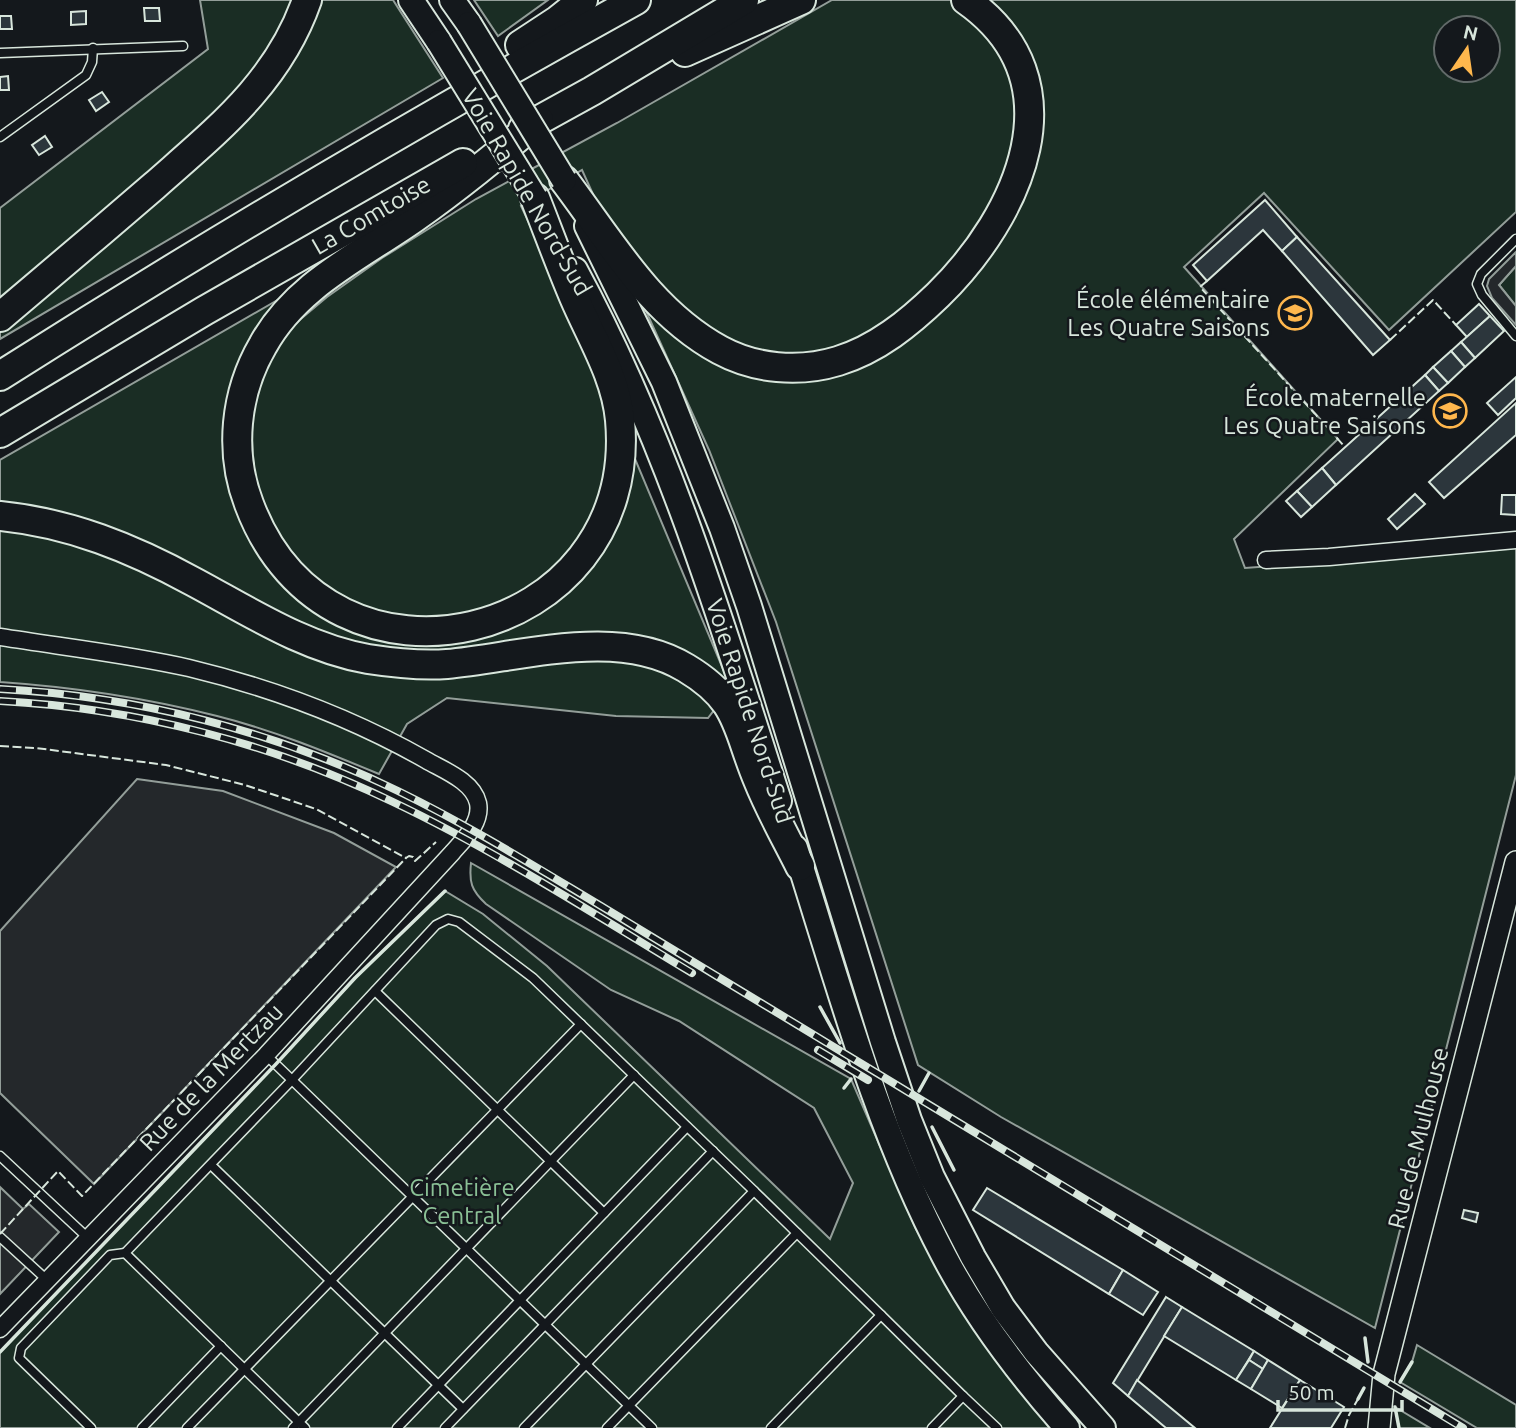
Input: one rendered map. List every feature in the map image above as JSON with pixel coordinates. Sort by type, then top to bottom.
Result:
[{"type":"highway","points":[[0,317],[243,105],[278,61],[307,0]]},
{"type":"highway","name":"Voie Rapide Nord-Sud","points":[[411,0],[535,198],[593,303],[664,460],[720,618],[879,1112],[918,1204],[944,1258],[1009,1359],[1067,1428]]},
{"type":"highway","name":"Voie Rapide Nord-Sud","points":[[452,0],[564,180],[664,382],[722,528],[753,619],[883,1042],[932,1177],[1003,1308],[1036,1352],[1103,1428]]},
{"type":"highway","points":[[204,250],[558,20],[583,0]]},
{"type":"highway","points":[[0,376],[204,250],[487,83],[636,0]]},
{"type":"highway","name":"La Comtoise","points":[[0,433],[204,311],[592,91],[744,0]]},
{"type":"highway","points":[[592,91],[801,0]]},
{"type":"highway","points":[[564,180],[641,286],[677,322],[705,341],[741,359],[779,367],[819,366],[859,354],[906,324],[950,282],[995,224],[1024,161],[1030,123],[1029,101],[1019,65],[1002,34],[966,0]]},
{"type":"highway","points":[[535,198],[574,297],[605,363],[618,401],[620,464],[608,510],[598,531],[589,548],[574,566],[545,593],[520,608],[472,626],[424,632],[402,631],[379,626],[337,610],[298,582],[281,562],[266,541],[245,495],[237,453],[237,428],[244,387],[252,366],[275,326],[306,292],[480,170],[539,120]]},
{"type":"highway","points":[[0,516],[34,519],[113,542],[291,634],[329,649],[365,658],[404,664],[444,664],[559,649],[601,647],[658,655],[706,680],[733,710],[758,781],[800,866]]},
{"type":"main road","name":"Rue de Mulhouse","points":[[1379,1428],[1384,1374],[1516,862]]},
{"type":"street","points":[[1266,559],[1329,557],[1516,540]]},
{"type":"street","name":"Rue de la Mertzau","points":[[0,637],[153,661],[213,674],[300,701],[370,730],[453,776],[472,791],[478,806],[475,822],[452,853],[266,1055],[0,1329]]},
{"type":"lane","points":[[0,53],[183,46]]},
{"type":"lane","points":[[0,137],[86,75],[92,62],[93,48]]},
{"type":"lane","points":[[1516,239],[1481,274],[1477,284],[1482,295],[1516,336]]},
{"type":"lane","points":[[91,1428],[19,1358],[20,1348],[110,1255],[125,1253],[211,1166],[436,925],[448,919],[459,922],[533,978],[996,1428]]},
{"type":"lane","points":[[375,991],[604,1213]]},
{"type":"lane","points":[[187,1428],[581,1024]]},
{"type":"lane","points":[[266,1055],[652,1428]]},
{"type":"lane","points":[[125,1253],[244,1368],[299,1426],[634,1075]]},
{"type":"lane","points":[[397,1428],[687,1126]]},
{"type":"lane","points":[[445,1428],[713,1151]]},
{"type":"lane","points":[[0,1156],[88,1238]]},
{"type":"lane","points":[[211,1166],[463,1409]]},
{"type":"lane","points":[[524,1428],[754,1191]]},
{"type":"lane","points":[[607,1428],[797,1233]]},
{"type":"lane","points":[[0,1237],[47,1280]]},
{"type":"lane","points":[[771,1428],[881,1315]]},
{"type":"lane","points":[[142,1428],[220,1346]]},
{"type":"lane","points":[[932,1428],[963,1396]]},
{"type":"green space","points":[[200,0],[393,0],[443,78],[0,339],[0,208],[208,49]]},
{"type":"green space","points":[[474,0],[548,0],[498,36]]},
{"type":"green space","points":[[832,0],[1516,0],[1516,212],[1389,330],[1264,193],[1184,267],[1338,439],[1234,539],[1245,568],[1516,548],[1516,775],[1375,1328],[1001,1117],[918,1065],[776,622],[709,450],[582,170],[521,206],[594,361],[731,688],[708,718],[616,716],[447,698],[407,724],[379,774],[279,735],[217,716],[109,694],[0,682],[0,460],[281,298],[296,323],[382,258],[476,199],[617,123]]},
{"type":"green space","points":[[1516,266],[1516,306],[1499,285]]},
{"type":"green space","name":"Cimetière Central","points":[[471,863],[851,1079],[916,1229],[954,1296],[999,1365],[1050,1428],[0,1428],[0,1352],[355,978],[445,891],[483,914],[547,966],[830,1239],[853,1183],[814,1108],[679,1021],[611,990],[486,904],[472,885]]},
{"type":"green space","points":[[1417,1345],[1516,1405],[1516,1428],[1477,1428],[1400,1382],[1412,1362]]},
{"type":"green space","points":[[1395,1407],[1430,1428],[1399,1428]]},
{"type":"shaded area","points":[[1516,252],[1516,266],[1499,285],[1516,306],[1516,325],[1492,298],[1487,286],[1489,279]]},
{"type":"shaded area","points":[[137,779],[223,791],[334,833],[396,867],[94,1184],[0,1093],[0,931]]},
{"type":"shaded area","points":[[0,1187],[23,1209],[29,1204],[59,1232],[0,1294]]},
{"type":"building","points":[[144,8],[159,8],[160,21],[145,21]]},
{"type":"building","points":[[86,11],[86,24],[71,25],[71,12]]},
{"type":"building","points":[[0,16],[11,16],[12,29],[0,29]]},
{"type":"building","points":[[8,76],[9,90],[0,90],[0,77]]},
{"type":"building","points":[[102,92],[109,102],[96,111],[89,100]]},
{"type":"building","points":[[45,136],[52,147],[39,155],[32,145]]},
{"type":"building","points":[[1265,200],[1297,237],[1282,251],[1263,230],[1207,281],[1193,265]]},
{"type":"building","points":[[1297,237],[1390,340],[1373,355],[1282,251]]},
{"type":"building","points":[[1479,304],[1490,316],[1467,337],[1456,325]]},
{"type":"building","points":[[1490,316],[1504,331],[1475,358],[1461,342]]},
{"type":"building","points":[[1461,342],[1475,358],[1465,367],[1451,351]]},
{"type":"building","points":[[1451,351],[1465,367],[1448,383],[1433,367]]},
{"type":"building","points":[[1433,367],[1448,383],[1439,391],[1425,375]]},
{"type":"building","points":[[1425,375],[1439,391],[1336,485],[1322,468]]},
{"type":"building","points":[[1516,377],[1516,398],[1498,415],[1487,403]]},
{"type":"building","points":[[1516,403],[1516,435],[1444,498],[1429,482]]},
{"type":"building","points":[[1322,468],[1336,485],[1312,507],[1297,491]]},
{"type":"building","points":[[1297,491],[1312,507],[1301,517],[1286,501]]},
{"type":"building","points":[[1415,494],[1425,504],[1397,529],[1388,519]]},
{"type":"building","points":[[1502,495],[1516,495],[1516,515],[1501,514]]},
{"type":"building","points":[[987,1188],[1123,1270],[1109,1294],[973,1210]]},
{"type":"building","points":[[1464,1210],[1478,1213],[1476,1222],[1462,1218]]},
{"type":"building","points":[[1123,1270],[1158,1292],[1143,1315],[1109,1294]]},
{"type":"building","points":[[1166,1297],[1182,1307],[1128,1396],[1113,1383]]},
{"type":"building","points":[[1182,1307],[1254,1351],[1236,1380],[1164,1336]]},
{"type":"building","points":[[1254,1351],[1268,1360],[1263,1369],[1249,1360]]},
{"type":"building","points":[[1249,1360],[1263,1369],[1251,1389],[1236,1380]]},
{"type":"building","points":[[1268,1360],[1300,1380],[1282,1408],[1251,1389]]},
{"type":"building","points":[[1137,1380],[1195,1428],[1166,1428],[1128,1396]]},
{"type":"building","points":[[1300,1380],[1344,1407],[1331,1428],[1270,1428]]},
{"type":"railway","points":[[0,689],[103,699],[204,720],[303,751],[424,804],[601,906],[1463,1428]]},
{"type":"railway","points":[[0,701],[102,711],[152,720],[202,732],[299,762],[393,802],[469,841],[692,973]]},
{"type":"railway","points":[[818,1050],[868,1080]]},
{"type":"fence","points":[[1207,281],[1200,287],[1345,447]]},
{"type":"fence","points":[[1390,340],[1433,300],[1456,325]]},
{"type":"fence","points":[[0,746],[36,748],[166,765],[245,785],[316,809],[406,858],[413,857],[415,861],[436,842]]},
{"type":"fence","points":[[0,1234],[58,1171],[82,1196],[406,858]]},
{"type":"fence","points":[[1345,1428],[1358,1399]]},
{"type":"wall","points":[[0,1352],[355,978],[445,891]]},
{"type":"wall","points":[[820,1007],[840,1043]]},
{"type":"wall","points":[[919,1091],[929,1073]]},
{"type":"wall","points":[[844,1088],[851,1079]]},
{"type":"wall","points":[[932,1127],[954,1170]]},
{"type":"wall","points":[[1365,1338],[1368,1362]]},
{"type":"wall","points":[[1400,1382],[1412,1362]]},
{"type":"wall","points":[[1358,1399],[1364,1388]]},
{"type":"wall","points":[[1395,1407],[1399,1428]]},
{"type":"place","name":"École élémentaire Les Quatre Saisons","points":[[1295,313]]},
{"type":"place","name":"École maternelle Les Quatre Saisons","points":[[1450,411]]}]
